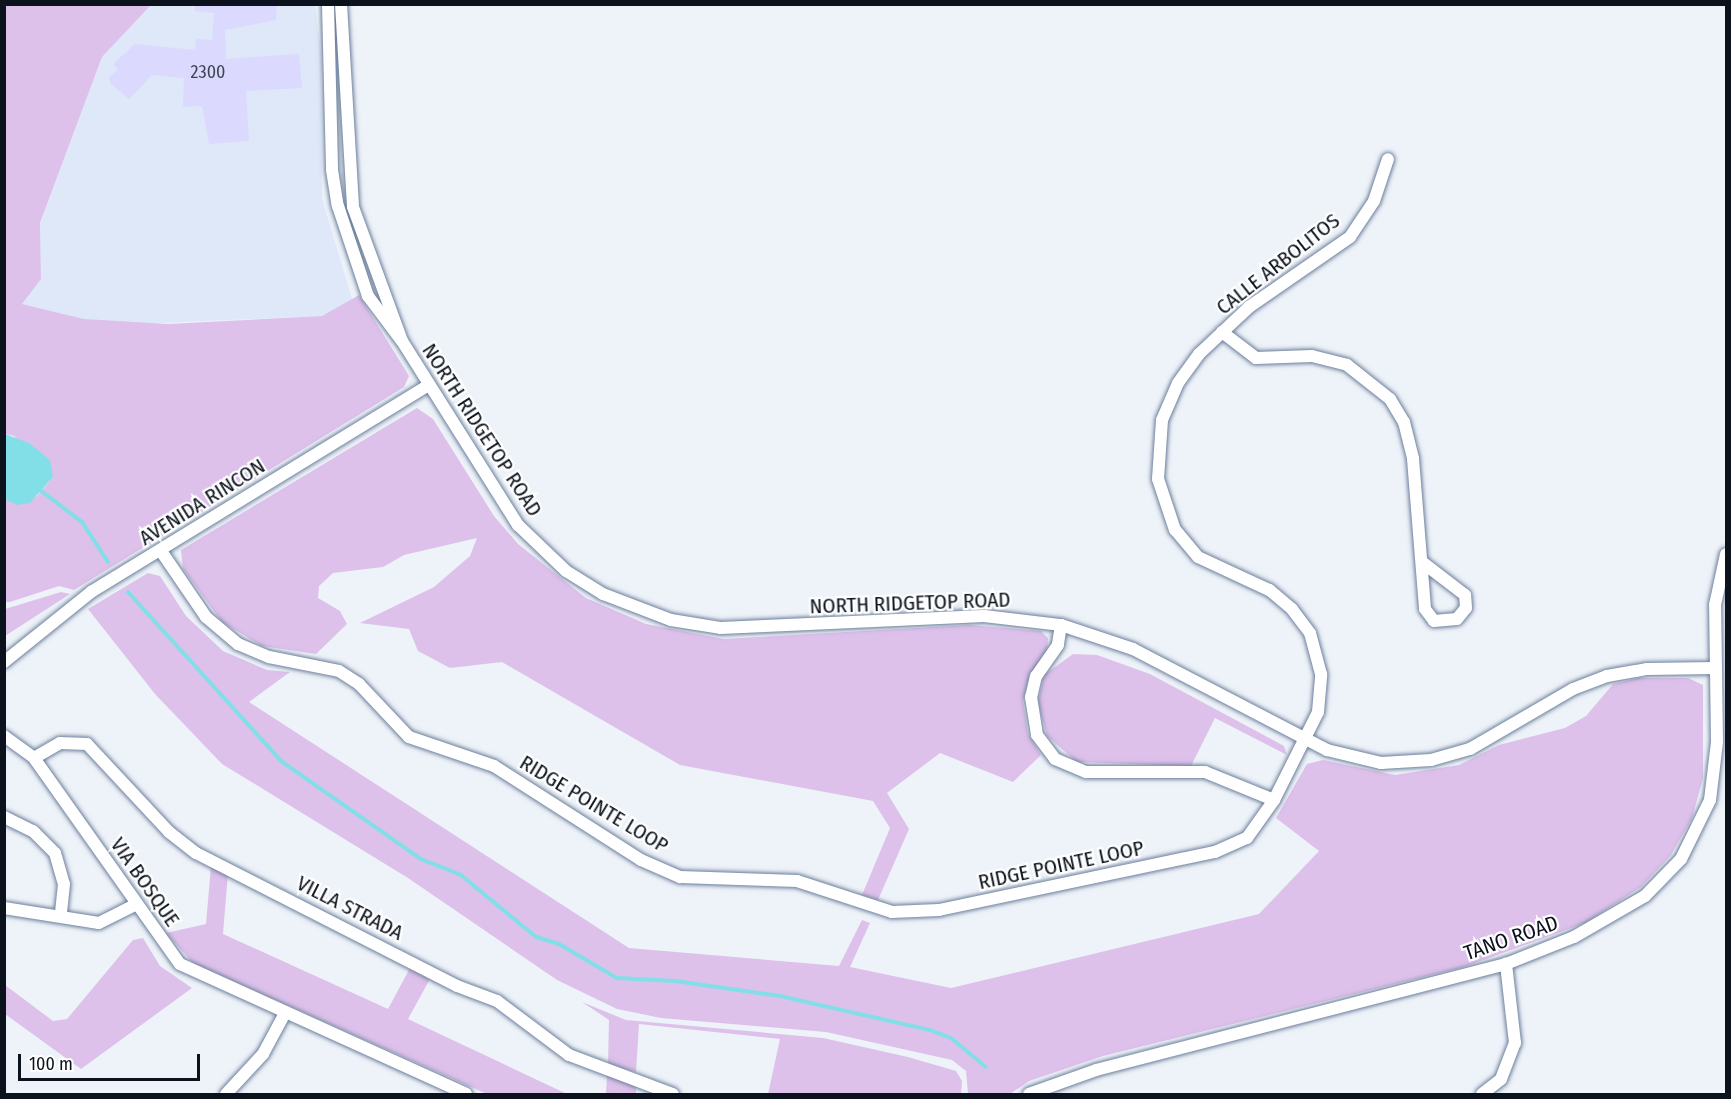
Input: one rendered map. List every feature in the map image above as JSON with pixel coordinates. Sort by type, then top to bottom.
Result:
[{"type":"street","name":"NORTH RIDGETOP ROAD","points":[[328,4],[332,170],[338,206],[368,296],[390,332],[402,341]]},
{"type":"street","name":"NORTH RIDGETOP ROAD","points":[[340,4],[353,207],[365,251],[402,341],[427,386],[503,505],[534,542],[584,583],[641,610],[721,628],[984,616],[1061,625],[1133,649],[1307,739],[1362,760],[1431,760],[1481,743],[1573,690],[1607,676],[1647,669],[1715,668]]},
{"type":"street","name":"CALLE ARBOLITOS","points":[[1307,739],[1318,712],[1322,675],[1302,620],[1269,590],[1198,557],[1174,530],[1161,496],[1158,441],[1169,401],[1187,368],[1249,307],[1350,237],[1374,201],[1388,159]]},
{"type":"street","points":[[1222,332],[1256,358],[1312,356],[1347,364],[1390,399],[1410,445],[1427,614],[1440,623],[1457,619],[1466,608],[1465,595],[1422,562]]},
{"type":"street","name":"AVENIDA RINCON","points":[[4,662],[91,592],[427,386]]},
{"type":"street","name":"RIDGE POINTE LOOP","points":[[161,551],[195,604],[227,637],[269,657],[339,671],[359,684],[409,737],[494,766],[641,860],[680,877],[797,881],[892,912],[939,910],[1215,852],[1247,838],[1274,800],[1307,739]]},
{"type":"street","name":"TANO ROAD","points":[[1029,1095],[1096,1070],[1506,964],[1623,912],[1668,876],[1693,841],[1710,800],[1721,745],[1715,668],[1715,605],[1726,554]]},
{"type":"street","points":[[1061,625],[1058,645],[1036,676],[1031,698],[1037,735],[1055,759],[1086,772],[1204,772],[1274,800]]},
{"type":"street","name":"VIA BOSQUE","points":[[4,736],[34,758],[180,964],[284,1015],[466,1095]]},
{"type":"street","name":"VILLA STRADA","points":[[34,758],[60,742],[87,744],[169,832],[196,853],[463,989],[497,1001],[568,1055],[673,1095]]},
{"type":"street","points":[[4,817],[33,831],[55,853],[64,884],[61,915]]},
{"type":"street","points":[[4,908],[106,922],[137,904]]},
{"type":"street","points":[[1482,1095],[1501,1079],[1515,1043],[1506,964]]},
{"type":"street","points":[[226,1095],[262,1054],[284,1015]]},
{"type":"shaded area","points":[[5,5],[151,5],[102,57],[40,223],[41,279],[22,304],[84,319],[168,324],[322,316],[359,295],[409,376],[404,387],[74,590],[59,586],[10,602],[5,602],[4,499],[36,497],[53,477],[14,436],[5,434]]},
{"type":"shaded area","points":[[151,5],[315,5],[321,53],[322,199],[353,302],[322,316],[137,324],[84,319],[22,304],[41,279],[40,224],[102,57]]},
{"type":"shaded area","points":[[417,408],[433,419],[494,516],[518,544],[586,598],[646,624],[724,639],[970,625],[1041,631],[1048,638],[1047,652],[1030,675],[1023,701],[1028,734],[1041,755],[1013,782],[940,753],[887,793],[909,829],[878,900],[862,895],[890,828],[873,801],[680,765],[502,662],[450,668],[418,651],[409,629],[360,623],[434,587],[470,556],[477,538],[404,555],[383,567],[333,573],[319,586],[318,598],[340,611],[347,624],[316,654],[262,646],[222,622],[183,569],[181,550]]},
{"type":"shaded area","points":[[148,573],[160,576],[186,616],[223,651],[267,670],[290,672],[249,702],[629,948],[839,966],[862,920],[870,923],[850,967],[951,988],[1259,914],[1319,851],[1276,818],[1307,764],[1323,760],[1395,775],[1459,765],[1499,745],[1565,728],[1586,716],[1613,684],[1638,678],[1688,678],[1703,685],[1703,778],[1692,818],[1671,855],[1641,887],[1585,923],[1464,967],[1103,1056],[1029,1081],[1010,1094],[968,1094],[966,1071],[952,1060],[826,1032],[661,1018],[617,1009],[557,980],[408,878],[222,764],[155,694],[88,609]]},
{"type":"shaded area","points":[[61,592],[70,594],[5,636],[5,609]]},
{"type":"shaded area","points":[[1073,654],[1097,655],[1150,674],[1284,746],[1287,755],[1215,718],[1191,766],[1077,762],[1047,736],[1038,702],[1044,675]]},
{"type":"shaded area","points":[[211,866],[228,873],[223,934],[388,1009],[410,968],[430,979],[408,1019],[567,1094],[487,1094],[193,963],[166,933],[206,924]]},
{"type":"shaded area","points":[[143,938],[160,966],[192,988],[81,1069],[5,1014],[5,985],[53,1021],[67,1019],[133,940]]},
{"type":"shaded area","points":[[582,1002],[626,1020],[823,1038],[908,1057],[956,1071],[962,1081],[961,1094],[768,1094],[780,1039],[639,1024],[636,1072],[608,1064],[609,1020]]},
{"type":"shaded area","points":[[607,1075],[636,1083],[636,1094],[606,1094]]},
{"type":"water","points":[[5,434],[29,443],[50,460],[53,477],[30,503],[17,505],[5,499]]},
{"type":"building","points":[[195,4],[277,4],[276,20],[225,30],[226,59],[299,54],[302,88],[246,91],[249,141],[209,144],[202,106],[183,107],[184,78],[152,75],[129,99],[111,84],[109,77],[118,70],[113,64],[135,44],[195,50],[196,39],[212,40],[214,13],[195,11]]},
{"type":"waterway","points":[[40,490],[82,522],[108,562]]},
{"type":"waterway","points":[[128,592],[281,761],[421,859],[461,875],[536,937],[559,944],[617,978],[675,981],[780,996],[930,1030],[951,1038],[986,1067]]}]
